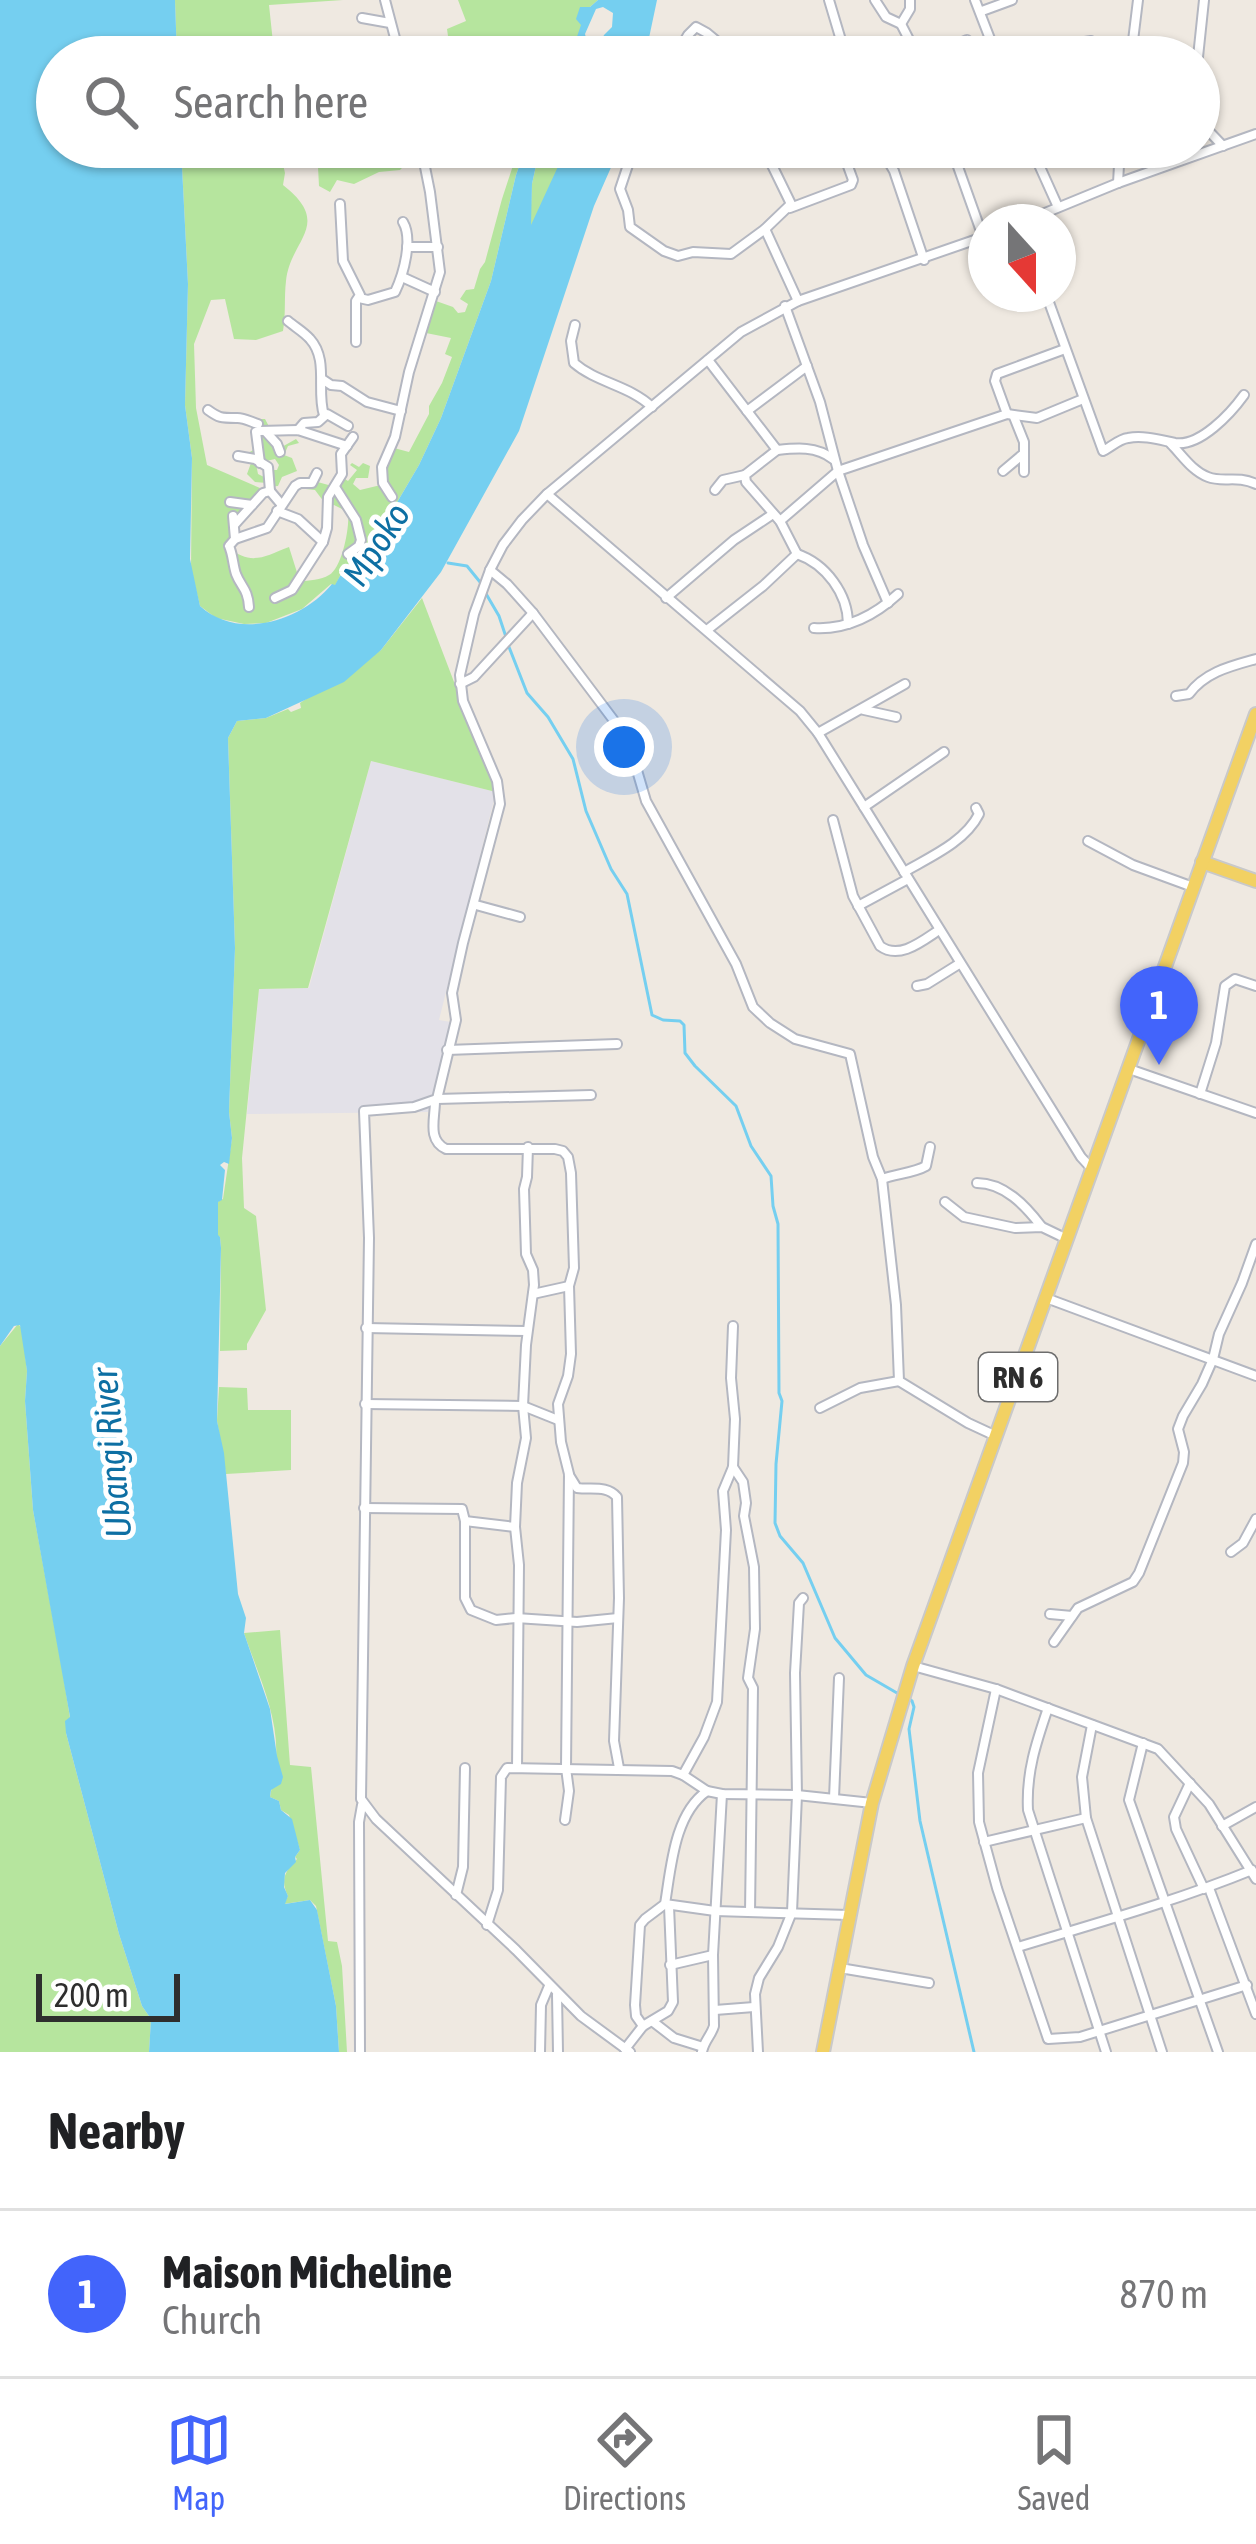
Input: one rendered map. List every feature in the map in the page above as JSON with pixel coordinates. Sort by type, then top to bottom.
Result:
[{"type":"main road","name":"RN 6","points":[[823,2052],[872,1803],[914,1666],[1256,714]]},
{"type":"main road","points":[[1202,862],[1256,880]]},
{"type":"street","points":[[385,0],[394,36]]},
{"type":"street","points":[[829,0],[840,36]]},
{"type":"street","points":[[875,0],[909,36]]},
{"type":"street","points":[[901,24],[910,0]]},
{"type":"street","points":[[975,0],[990,36]]},
{"type":"street","points":[[982,11],[1012,0]]},
{"type":"street","points":[[1134,36],[1138,0]]},
{"type":"street","points":[[1200,36],[1204,0]]},
{"type":"street","points":[[362,18],[390,23]]},
{"type":"street","points":[[1220,147],[1256,134]]},
{"type":"street","points":[[1220,143],[1223,146]]},
{"type":"street","points":[[392,497],[381,475],[440,272],[426,168]]},
{"type":"street","points":[[627,168],[620,189],[630,227],[678,256],[731,254],[790,208],[851,185],[849,168]]},
{"type":"street","points":[[774,168],[790,208]]},
{"type":"street","points":[[892,168],[924,260]]},
{"type":"street","points":[[959,168],[973,204]]},
{"type":"street","points":[[1040,168],[1057,204]]},
{"type":"street","points":[[1118,183],[1119,168]]},
{"type":"street","points":[[1066,204],[1152,168]]},
{"type":"street","points":[[340,205],[344,261],[359,290],[356,342]]},
{"type":"street","points":[[358,298],[392,294],[402,277],[407,247],[408,228],[403,222]]},
{"type":"street","points":[[765,229],[798,301]]},
{"type":"street","points":[[566,1820],[569,1474],[558,1404],[571,1354],[569,1286],[574,1268],[568,1156],[563,1150],[446,1149],[434,1140],[436,1100],[456,1020],[452,993],[500,796],[460,684],[474,614],[490,570],[512,532],[547,494],[741,332],[785,306],[968,243]]},
{"type":"street","points":[[407,247],[437,247]]},
{"type":"street","points":[[402,277],[435,292]]},
{"type":"street","points":[[785,306],[863,545],[888,604]]},
{"type":"street","points":[[1052,312],[1103,451],[1127,438],[1181,443],[1199,438],[1244,395]]},
{"type":"street","points":[[288,321],[314,344],[324,415]]},
{"type":"street","points":[[575,325],[574,363],[588,374],[632,391],[652,407]]},
{"type":"street","points":[[1024,472],[1024,442],[995,381],[997,374],[1065,349]]},
{"type":"street","points":[[708,360],[777,450]]},
{"type":"street","points":[[747,411],[807,366]]},
{"type":"street","points":[[322,379],[368,402],[401,411]]},
{"type":"street","points":[[666,598],[734,540],[777,517],[837,466],[1010,416],[1037,418],[1084,399]]},
{"type":"street","points":[[208,410],[219,418],[237,417],[350,441],[339,460],[342,474],[328,497],[323,542],[292,590],[275,598]]},
{"type":"street","points":[[298,430],[327,414],[348,426]]},
{"type":"street","points":[[260,425],[280,452]]},
{"type":"street","points":[[260,425],[256,432],[260,464]]},
{"type":"street","points":[[1164,438],[1194,469],[1210,478],[1244,478],[1256,484]]},
{"type":"street","points":[[715,490],[728,477],[745,475],[777,450],[807,448],[825,453],[837,466]]},
{"type":"street","points":[[1004,471],[1022,455]]},
{"type":"street","points":[[238,456],[268,467],[270,491],[279,508],[323,542]]},
{"type":"street","points":[[249,608],[249,594],[236,577],[229,546],[235,538],[267,528],[299,483],[312,483],[317,473]]},
{"type":"street","points":[[745,475],[777,517],[797,554],[820,566],[842,595],[848,624]]},
{"type":"street","points":[[335,487],[360,532],[358,547],[348,554]]},
{"type":"street","points":[[235,538],[234,520],[270,491]]},
{"type":"street","points":[[547,494],[800,711],[1093,1170]]},
{"type":"street","points":[[230,502],[254,505]]},
{"type":"street","points":[[707,630],[797,554]]},
{"type":"street","points":[[490,570],[532,613],[631,750],[646,801],[736,964],[753,1007],[795,1039],[850,1054],[872,1156],[882,1179],[899,1381]]},
{"type":"street","points":[[814,628],[827,629],[872,615],[898,594]]},
{"type":"street","points":[[460,684],[474,676],[532,613]]},
{"type":"street","points":[[1176,696],[1189,694],[1198,682],[1228,667],[1256,659]]},
{"type":"street","points":[[818,734],[904,684]]},
{"type":"street","points":[[862,710],[896,717]]},
{"type":"street","points":[[864,807],[944,752]]},
{"type":"street","points":[[858,906],[956,841],[976,821],[976,808]]},
{"type":"street","points":[[833,820],[858,906],[885,951],[900,952],[939,931]]},
{"type":"street","points":[[1088,841],[1133,865],[1193,887]]},
{"type":"street","points":[[475,905],[520,917]]},
{"type":"street","points":[[916,986],[959,964]]},
{"type":"street","points":[[1200,1094],[1216,1043],[1225,986],[1235,979],[1256,986]]},
{"type":"street","points":[[447,1050],[617,1044]]},
{"type":"street","points":[[1129,1070],[1256,1113]]},
{"type":"street","points":[[360,2052],[368,1238],[364,1111],[436,1100],[591,1095]]},
{"type":"street","points":[[882,1179],[926,1166],[930,1147]]},
{"type":"street","points":[[517,1767],[519,1565],[515,1527],[526,1438],[523,1406],[533,1294],[533,1270],[526,1254],[528,1148]]},
{"type":"street","points":[[977,1183],[1012,1194],[1042,1227],[1068,1240]]},
{"type":"street","points":[[945,1202],[964,1217],[1015,1228],[1042,1227]]},
{"type":"street","points":[[1054,1642],[1086,1604],[1133,1582],[1139,1573],[1183,1462],[1178,1430],[1213,1359],[1256,1244]]},
{"type":"street","points":[[533,1294],[569,1286]]},
{"type":"street","points":[[1046,1298],[1256,1376]]},
{"type":"street","points":[[683,1775],[717,1702],[726,1530],[723,1491],[733,1467],[733,1326]]},
{"type":"street","points":[[366,1328],[527,1331]]},
{"type":"street","points":[[820,1408],[860,1388],[899,1381],[997,1436]]},
{"type":"street","points":[[365,1404],[523,1406],[558,1420]]},
{"type":"street","points":[[733,1467],[743,1482],[754,1567],[755,1629],[748,1678],[753,1796],[750,1912]]},
{"type":"street","points":[[569,1474],[578,1488],[603,1489],[616,1498],[614,1741],[619,1768]]},
{"type":"street","points":[[364,1508],[462,1509],[466,1598],[471,1610],[496,1620],[618,1618]]},
{"type":"street","points":[[1231,1552],[1243,1543],[1256,1519]]},
{"type":"street","points":[[465,1521],[515,1527]]},
{"type":"street","points":[[758,2052],[754,2007],[759,1978],[792,1912],[795,1673],[803,1598]]},
{"type":"street","points":[[1050,1614],[1072,1616]]},
{"type":"street","points":[[914,1666],[996,1689],[1167,1756],[1209,1804],[1254,1875],[1018,1946]]},
{"type":"street","points":[[834,1798],[838,1678]]},
{"type":"street","points":[[996,1689],[978,1773],[979,1822],[1048,2039],[1099,2032],[1247,1985]]},
{"type":"street","points":[[1048,1708],[1031,1757],[1028,1810],[1106,2052]]},
{"type":"street","points":[[1092,1725],[1082,1777],[1086,1818],[1162,2052]]},
{"type":"street","points":[[1143,1743],[1129,1799],[1217,2052]]},
{"type":"street","points":[[456,1895],[464,1868],[465,1768]]},
{"type":"street","points":[[487,1925],[498,1890],[501,1777],[507,1768],[672,1771],[722,1794],[872,1803]]},
{"type":"street","points":[[1190,1783],[1174,1817],[1176,1828],[1206,1888],[1256,2014]]},
{"type":"street","points":[[362,1804],[581,2016],[628,2050],[647,2023],[671,2007],[667,1905],[680,1832],[690,1809],[707,1791]]},
{"type":"street","points":[[722,1794],[715,1911],[713,1955],[712,2033],[703,2050],[636,2016],[638,1934],[645,1918],[667,1905],[715,1911],[851,1915]]},
{"type":"street","points":[[1222,1826],[1256,1807]]},
{"type":"street","points":[[984,1842],[1086,1818]]},
{"type":"street","points":[[359,1822],[376,1819]]},
{"type":"street","points":[[670,1965],[713,1955]]},
{"type":"street","points":[[840,1968],[929,1983]]},
{"type":"street","points":[[540,2052],[541,2005],[553,1990]]},
{"type":"street","points":[[553,1990],[558,2052]]},
{"type":"street","points":[[715,2010],[754,2007]]},
{"type":"shaded area","points":[[371,761],[496,792],[439,1020],[451,1022],[428,1112],[247,1114],[259,989],[309,988]]},
{"type":"green space","points":[[175,0],[343,0],[269,5],[272,36],[176,36]]},
{"type":"green space","points":[[458,0],[598,0],[590,7],[578,36],[448,36],[447,29],[466,21]]},
{"type":"green space","points":[[182,168],[284,168],[283,185],[306,211],[307,222],[289,266],[283,331],[256,340],[234,339],[225,299],[211,300],[194,344],[196,408],[207,465],[260,488],[227,547],[251,558],[289,547],[300,582],[322,578],[338,564],[348,512],[327,506],[315,490],[296,488],[314,481],[332,486],[342,477],[348,481],[357,470],[352,463],[370,466],[368,478],[356,478],[353,484],[360,490],[385,484],[385,468],[394,448],[409,452],[452,357],[445,354],[451,338],[426,333],[436,301],[465,312],[468,304],[460,299],[466,290],[474,289],[512,168],[518,168],[491,281],[419,465],[392,511],[335,586],[331,584],[302,609],[266,623],[216,618],[200,606],[191,569],[192,458],[185,405],[188,284]]},
{"type":"green space","points":[[318,168],[402,168],[354,184],[337,180],[330,192],[319,186]]},
{"type":"green space","points":[[535,168],[558,168],[530,226]]},
{"type":"green space","points":[[260,419],[265,419],[273,434],[275,452],[296,439],[299,443],[288,446],[284,455],[292,458],[297,471],[282,477],[278,486],[267,487],[247,474],[251,463],[264,477],[279,465],[275,459],[262,462],[246,454],[259,447]]},
{"type":"green space","points":[[422,598],[496,792],[371,761],[308,988],[259,989],[242,1158],[244,1208],[256,1216],[266,1310],[247,1350],[220,1351],[217,1202],[223,1199],[232,1138],[235,948],[228,738],[237,721],[301,708],[300,703],[381,650]]},
{"type":"green space","points":[[18,1324],[27,1371],[33,1510],[70,1718],[66,1733],[119,1934],[142,2006],[151,2019],[149,2052],[0,2052],[0,1346]]},
{"type":"green space","points":[[219,1387],[247,1388],[248,1410],[291,1410],[291,1470],[226,1474],[217,1421]]},
{"type":"green space","points":[[280,1630],[290,1765],[311,1767],[328,1941],[337,1942],[342,1966],[347,2052],[339,2052],[336,2006],[316,1906],[310,1900],[284,1904],[288,1896],[285,1876],[300,1850],[289,1815],[270,1797],[276,1763],[274,1726],[244,1633]]},
{"type":"water","points":[[0,0],[175,0],[176,36],[36,36],[36,168],[182,168],[188,284],[185,405],[192,458],[190,559],[200,606],[215,617],[251,624],[304,608],[335,585],[392,511],[441,418],[491,281],[518,168],[535,168],[531,225],[557,168],[611,168],[519,431],[441,572],[381,650],[344,682],[266,718],[237,721],[228,738],[235,948],[232,1138],[229,1164],[220,1165],[225,1170],[218,1202],[217,1421],[238,1594],[246,1618],[244,1633],[270,1709],[283,1777],[270,1797],[292,1819],[300,1850],[285,1873],[285,1904],[310,1900],[317,1910],[336,2006],[339,2052],[149,2052],[151,2019],[142,2006],[119,1934],[66,1733],[65,1721],[70,1717],[33,1510],[27,1371],[20,1325],[14,1326],[0,1346]]},
{"type":"water","points":[[598,0],[657,0],[649,36],[604,36],[612,27],[613,13],[603,7],[596,9],[586,36],[577,36],[580,7],[590,7]]},
{"type":"waterway","points":[[448,563],[467,566],[480,582]]},
{"type":"waterway","points":[[485,592],[506,637]]},
{"type":"waterway","points":[[509,647],[527,693],[573,759],[586,811],[627,894],[652,1015],[684,1025],[685,1053],[736,1106],[751,1146],[771,1176],[778,1224],[782,1401],[775,1523],[803,1563],[835,1638],[866,1675],[897,1693]]},
{"type":"waterway","points":[[908,1698],[914,1707],[909,1729],[920,1821],[974,2052]]},
{"type":"place","name":"Maison Micheline","points":[[1159,1065]]},
{"type":"water label","name":"Mpoko","points":[[376,544]]},
{"type":"water label","name":"Ubangi River","points":[[111,1453]]}]
